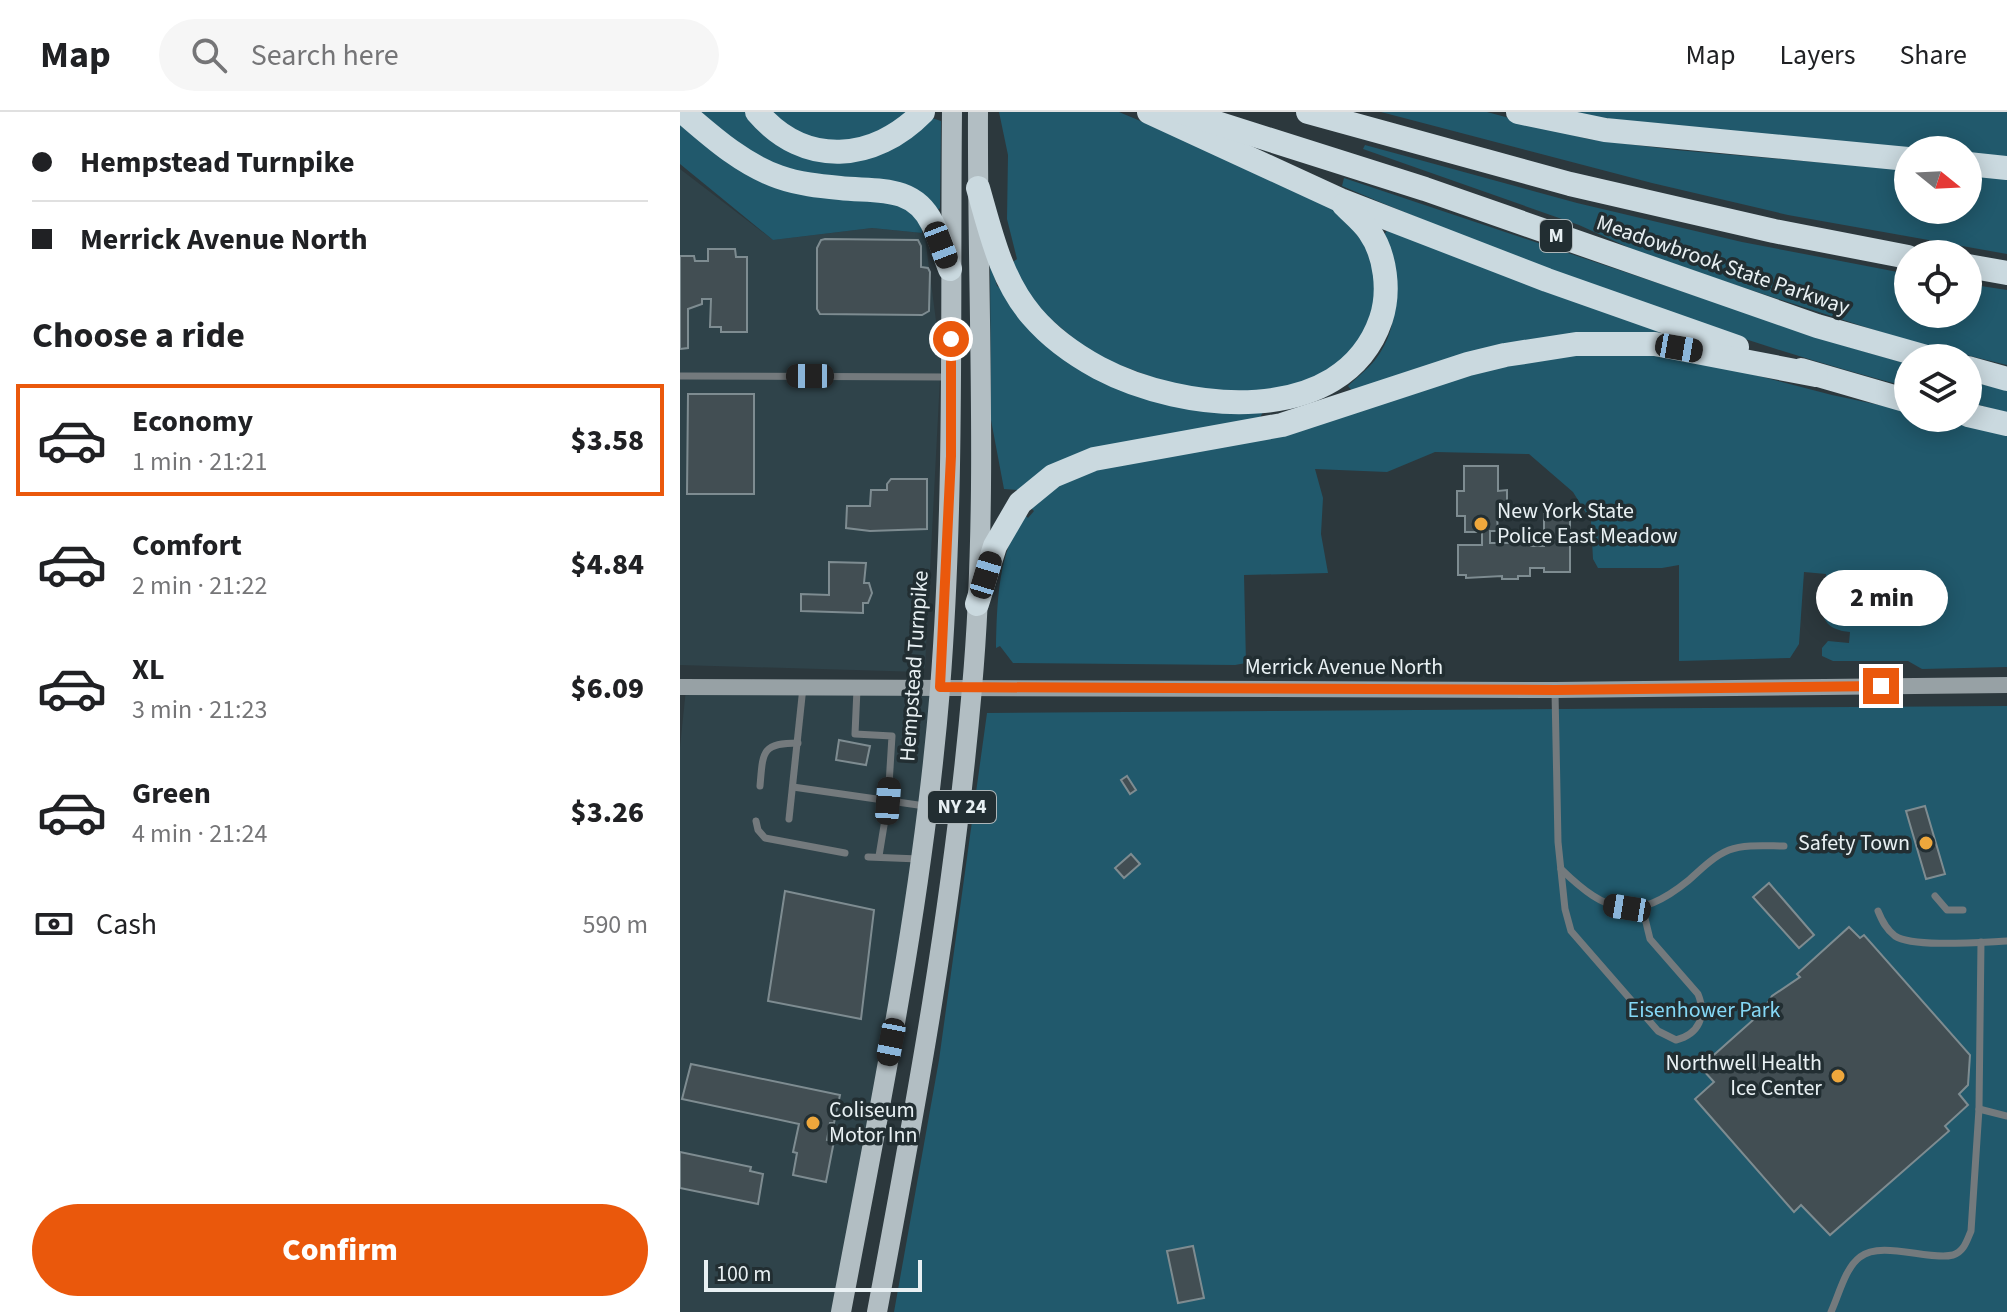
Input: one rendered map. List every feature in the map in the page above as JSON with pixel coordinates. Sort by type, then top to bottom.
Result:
[{"type":"highway","points":[[683,112],[736,155],[780,177],[843,189],[885,189],[912,201],[931,220],[950,269]]},
{"type":"highway","points":[[757,112],[779,133],[793,141],[818,150],[837,152],[866,149],[886,141],[904,130],[923,112]]},
{"type":"highway","points":[[1149,112],[1340,200],[1547,280],[1816,375]]},
{"type":"highway","name":"Meadowbrook State Parkway","points":[[1182,112],[1425,189],[1802,321],[1894,348]]},
{"type":"highway","name":"Meadowbrook State Parkway","points":[[1308,112],[1570,184],[1774,231],[1894,254]]},
{"type":"highway","points":[[1518,112],[1605,130],[1894,158]]},
{"type":"highway","points":[[1982,165],[2007,168]]},
{"type":"highway","points":[[978,188],[1000,263],[1011,286],[1032,316],[1059,342],[1099,368],[1133,383],[1190,398],[1231,402],[1276,400],[1314,390],[1343,375],[1369,347],[1384,310],[1384,273],[1380,252],[1369,231],[1340,200]]},
{"type":"highway","points":[[1982,266],[2007,267]]},
{"type":"highway","points":[[1982,269],[2007,273]]},
{"type":"highway","points":[[977,604],[995,546],[1020,503],[1043,482],[1075,465],[1282,425],[1468,364],[1505,355],[1576,344],[1655,344],[1816,375],[1894,397]]},
{"type":"highway","points":[[1982,372],[2007,379]]},
{"type":"highway","points":[[1982,418],[2007,424]]},
{"type":"main road","name":"Hempstead Turnpike","points":[[841,1312],[922,859],[940,687],[951,456],[952,112]]},
{"type":"main road","name":"NY 24","points":[[877,1312],[944,942],[961,812],[972,687],[979,532],[978,112]]},
{"type":"main road","name":"Merrick Avenue North","points":[[680,687],[1555,690],[2007,685]]},
{"type":"lane","points":[[680,376],[952,377]]},
{"type":"lane","points":[[857,686],[855,734],[892,736],[888,801],[879,856]]},
{"type":"lane","points":[[789,819],[803,687]]},
{"type":"lane","points":[[1555,690],[1561,869],[1565,909],[1571,931],[1658,1031],[1676,1040],[1686,1038],[1696,1031],[1702,1003],[1698,994],[1650,939],[1642,906]]},
{"type":"lane","points":[[760,786],[766,751],[775,743],[798,743]]},
{"type":"lane","points":[[793,787],[927,806]]},
{"type":"lane","points":[[756,821],[758,830],[765,838],[845,853]]},
{"type":"lane","points":[[1561,869],[1580,888],[1603,904],[1627,908],[1650,906],[1669,896],[1713,859],[1730,849],[1784,846]]},
{"type":"lane","points":[[868,857],[922,859]]},
{"type":"lane","points":[[1935,896],[1947,910],[1963,910]]},
{"type":"lane","points":[[1878,911],[1883,925],[1897,938],[1917,943],[2007,941]]},
{"type":"lane","points":[[1831,1312],[1850,1269],[1861,1256],[1876,1250],[1953,1255],[1965,1247],[1971,1231],[1979,1109],[1981,942]]},
{"type":"lane","points":[[1979,1109],[2007,1116]]},
{"type":"shaded area","points":[[680,169],[773,240],[872,228],[922,233],[925,237],[941,359],[925,667],[922,672],[680,665]]},
{"type":"shaded area","points":[[686,689],[938,689],[931,765],[839,1312],[680,1312],[680,747]]},
{"type":"green space","points":[[695,112],[749,112],[818,156],[929,117],[941,121],[940,208],[937,211],[780,171]]},
{"type":"green space","points":[[769,112],[914,112],[872,141],[813,141]]},
{"type":"green space","points":[[999,112],[1119,112],[1307,191],[1345,217],[1370,253],[1378,290],[1372,324],[1357,352],[1324,378],[1266,392],[1181,388],[1093,355],[1033,304],[1010,264],[1017,259],[1007,219],[1008,155]]},
{"type":"green space","points":[[1381,112],[1487,112],[1588,139],[1676,150],[1894,169],[1894,224],[1982,224],[1982,176],[2007,178],[2007,254],[1982,250],[1982,240],[1928,240],[1788,215]]},
{"type":"green space","points":[[1558,112],[2007,112],[2007,157],[1982,154],[1982,136],[1894,136],[1894,148],[1762,137]]},
{"type":"green space","points":[[680,117],[739,165],[912,209],[922,226],[922,233],[872,228],[773,240],[680,164]]},
{"type":"green space","points":[[1365,145],[1577,203],[1742,242],[1894,271],[1894,328],[1982,328],[1982,286],[2007,290],[2007,365],[1982,359],[1982,344],[1921,344],[1905,340],[1632,249],[1579,225],[1363,149]]},
{"type":"green space","points":[[1344,178],[1894,360],[1894,383],[1764,345],[1621,297],[1342,186]]},
{"type":"green space","points":[[1388,229],[1665,331],[1664,339],[1353,392],[1348,386],[1375,360],[1391,330],[1393,284],[1384,235]]},
{"type":"green space","points":[[990,261],[997,286],[1007,292],[1060,355],[1263,412],[1257,423],[1018,490],[1004,489],[991,420]]},
{"type":"green space","points":[[1621,352],[1686,357],[1894,408],[1894,432],[1982,432],[1982,427],[2007,433],[2007,667],[1922,669],[1908,661],[1833,661],[1822,656],[1822,648],[1828,641],[1849,643],[1850,632],[1838,630],[1825,620],[1826,574],[1804,572],[1799,644],[1790,658],[1679,661],[1679,565],[1598,568],[1593,559],[1591,521],[1573,492],[1529,454],[1435,452],[1387,472],[1315,469],[1323,498],[1321,534],[1328,573],[1244,575],[1246,663],[1013,663],[1000,646],[996,648],[998,596],[1004,562],[1015,530],[1024,514],[1028,518],[1034,511],[1030,507],[1059,484],[1088,472],[1487,369],[1556,357]]},
{"type":"green space","points":[[1982,384],[2007,390],[2007,413],[1982,406]]},
{"type":"green space","name":"Eisenhower Park","points":[[2007,706],[2007,1312],[894,1312],[939,1060],[987,713]]},
{"type":"building","points":[[825,239],[918,240],[921,267],[928,268],[930,272],[929,311],[922,315],[820,314],[817,309],[817,248]]},
{"type":"building","points":[[708,249],[735,249],[736,257],[747,257],[747,332],[721,332],[721,327],[710,327],[711,299],[702,299],[702,304],[688,309],[688,348],[680,349],[680,256],[694,256],[695,261],[708,261]]},
{"type":"building","points":[[688,394],[754,394],[754,494],[687,494]]},
{"type":"building","name":"New York State Police East Meadow","points":[[1464,466],[1498,466],[1498,491],[1507,490],[1507,516],[1497,516],[1498,531],[1490,531],[1490,543],[1544,546],[1544,514],[1570,514],[1570,572],[1544,572],[1544,568],[1530,568],[1530,576],[1518,576],[1518,579],[1502,579],[1502,576],[1466,578],[1466,575],[1458,575],[1458,545],[1482,545],[1482,532],[1465,532],[1465,516],[1457,516],[1457,491],[1464,491]]},
{"type":"building","points":[[891,479],[927,479],[927,529],[870,531],[846,528],[847,506],[870,506],[871,490],[887,490]]},
{"type":"building","points":[[829,562],[866,563],[864,583],[869,583],[872,593],[868,603],[863,603],[863,613],[801,611],[801,594],[829,595]]},
{"type":"building","points":[[839,740],[870,746],[866,765],[836,760]]},
{"type":"building","points":[[1127,776],[1136,790],[1130,794],[1121,780]]},
{"type":"building","name":"Safety Town","points":[[1925,806],[1945,874],[1926,879],[1906,811]]},
{"type":"building","points":[[1131,854],[1140,864],[1124,878],[1115,868]]},
{"type":"building","points":[[1769,883],[1814,935],[1799,948],[1753,897]]},
{"type":"building","points":[[785,891],[874,910],[861,1019],[768,1001]]},
{"type":"building","name":"Northwell Health Ice Center","points":[[1849,927],[1860,938],[1864,935],[1970,1055],[1968,1085],[1959,1094],[1968,1105],[1945,1126],[1949,1131],[1830,1235],[1801,1205],[1794,1212],[1695,1099],[1714,1082],[1703,1070],[1708,1065],[1706,1062],[1762,1012],[1772,996],[1800,977],[1797,974]]},
{"type":"building","name":"Coliseum Motor Inn","points":[[691,1064],[840,1095],[827,1140],[834,1141],[826,1182],[793,1175],[797,1153],[793,1152],[799,1124],[682,1099]]},
{"type":"building","points":[[680,1152],[751,1167],[750,1171],[763,1174],[758,1204],[680,1188]]},
{"type":"building","points":[[1193,1246],[1204,1298],[1178,1303],[1167,1251]]},
{"type":"place","name":"New York State Police East Meadow","points":[[1481,524]]},
{"type":"place","name":"Safety Town","points":[[1926,843]]},
{"type":"place","name":"Northwell Health Ice Center","points":[[1838,1076]]},
{"type":"place","name":"Coliseum Motor Inn","points":[[813,1123]]},
{"type":"route","points":[[951,339],[951,456],[940,687],[1555,690],[1881,686]]}]
